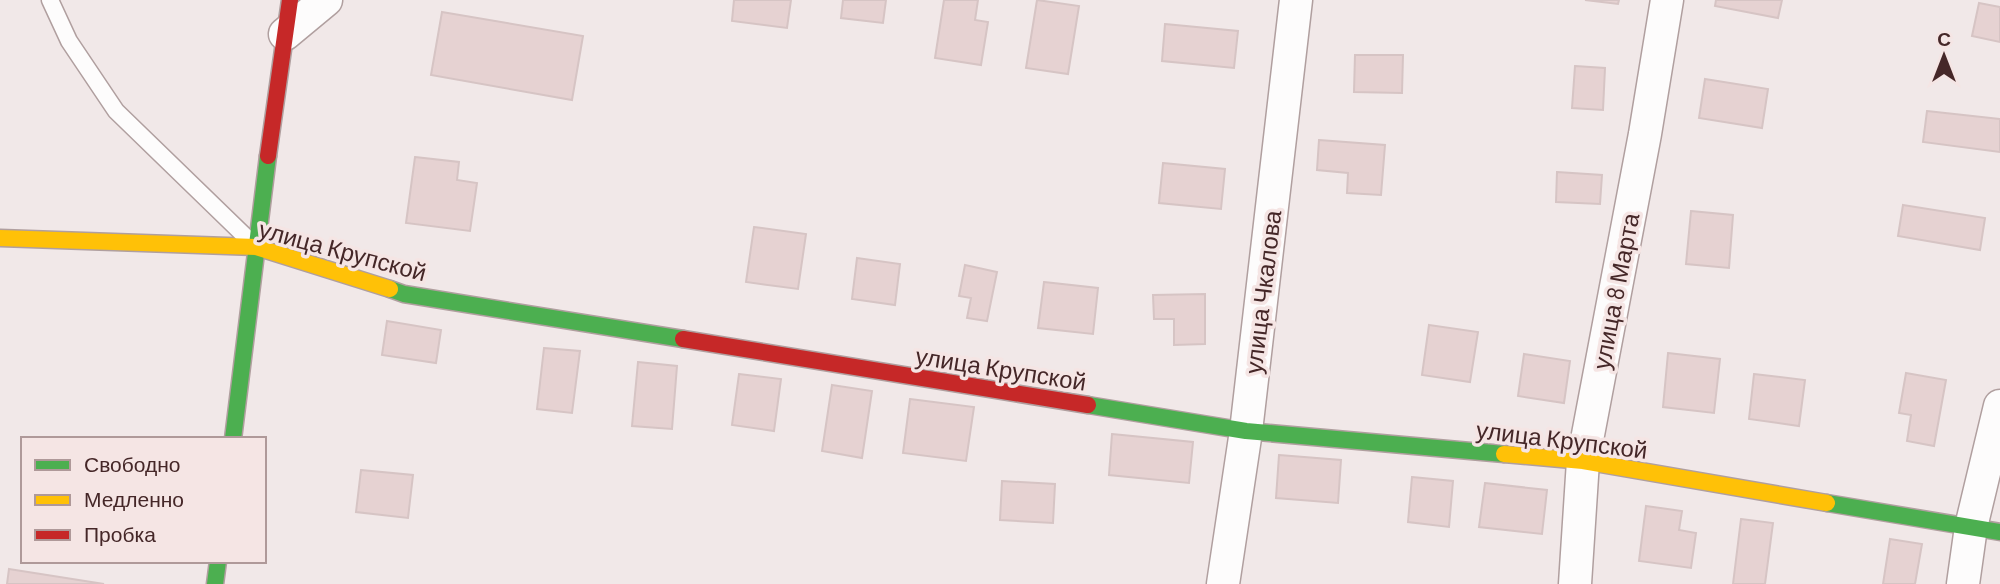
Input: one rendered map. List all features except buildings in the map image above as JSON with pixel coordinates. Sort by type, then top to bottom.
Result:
[{"type":"street","points":[[233,437],[290,0]]},
{"type":"street","points":[[285,34],[326,0]]},
{"type":"street","name":"улица Чкалова","points":[[1223,584],[1246,431],[1296,0]]},
{"type":"street","name":"улица 8 Марта","points":[[1575,584],[1583,461],[1645,134],[1667,0]]},
{"type":"street","name":"улица Крупской","points":[[0,237],[256,247],[404,294],[1246,431],[1583,461],[1985,529]]},
{"type":"street","points":[[1963,584],[1985,529],[2000,406]]},
{"type":"street","points":[[215,584],[218,563]]},
{"type":"lane","points":[[50,0],[69,41],[116,111],[256,247]]},
{"type":"traffic: fast","points":[[233,437],[268,156]]},
{"type":"traffic: fast","points":[[390,289],[404,294],[683,339]]},
{"type":"traffic: fast","points":[[1088,405],[1246,431],[1504,454]]},
{"type":"traffic: fast","points":[[1827,503],[2000,532]]},
{"type":"traffic: fast","points":[[215,584],[218,563]]},
{"type":"traffic: slow","points":[[0,238],[256,247],[390,289]]},
{"type":"traffic: slow","points":[[1504,454],[1583,461],[1827,503]]},
{"type":"traffic: jam","points":[[268,156],[290,0]]},
{"type":"traffic: jam","points":[[683,339],[1088,405]]}]
